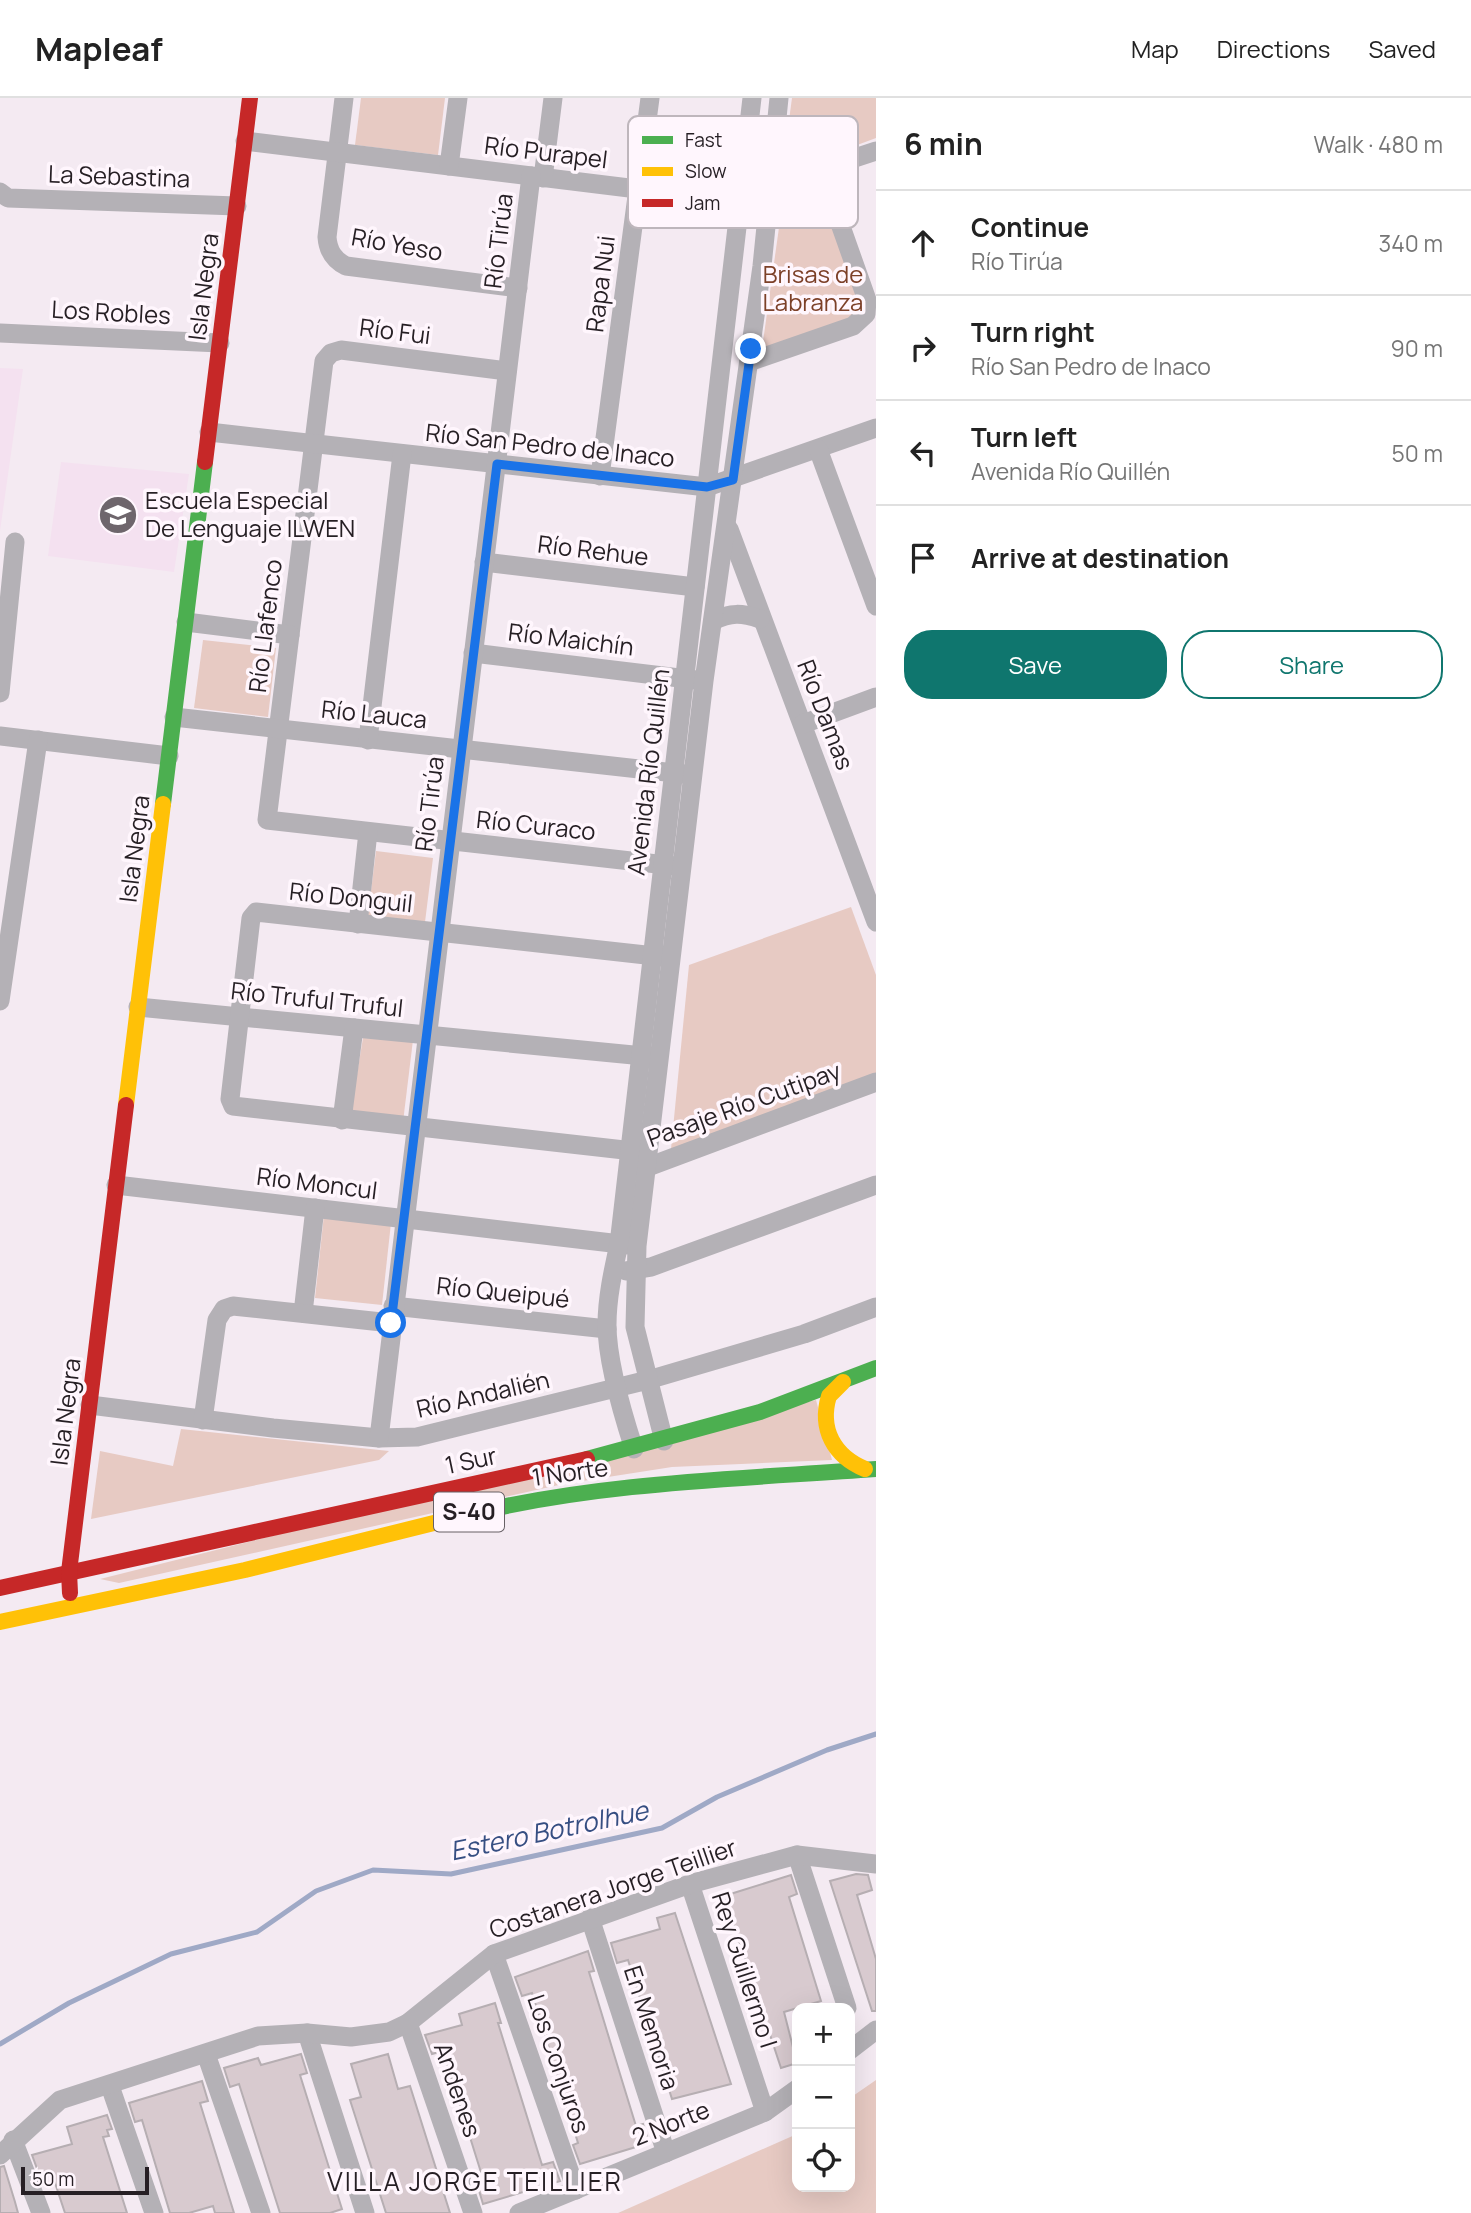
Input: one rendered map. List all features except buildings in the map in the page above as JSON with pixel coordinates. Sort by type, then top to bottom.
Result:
[{"type":"main road","name":"Isla Negra","points":[[71,1606],[69,1572],[250,98]]},
{"type":"main road","name":"1 Sur","points":[[69,1572],[664,1441],[760,1412],[876,1368]]},
{"type":"main road","points":[[843,1382],[831,1394],[825,1417],[827,1429],[841,1455],[870,1469]]},
{"type":"main road","name":"1 Norte","points":[[71,1606],[246,1570],[508,1504],[638,1486],[870,1469]]},
{"type":"main road","name":"S-40","points":[[0,1588],[69,1572]]},
{"type":"main road","name":"S-40","points":[[0,1622],[71,1606]]},
{"type":"street","points":[[337,152],[344,98]]},
{"type":"street","points":[[449,166],[458,98]]},
{"type":"street","name":"Río Tirúa","points":[[379,1438],[517,288],[553,98]]},
{"type":"street","name":"Rapa Nui","points":[[648,116],[650,98]]},
{"type":"street","name":"Avenida Río Quillén","points":[[750,116],[752,98]]},
{"type":"street","name":"Avenida Río Quillén","points":[[777,116],[779,98]]},
{"type":"street","name":"Río Purapel","points":[[245,141],[628,189]]},
{"type":"street","name":"Río Purapel","points":[[858,157],[876,151]]},
{"type":"street","name":"Río Yeso","points":[[337,152],[327,237],[329,250],[341,264],[517,288]]},
{"type":"street","name":"La Sebastina","points":[[0,192],[8,198],[237,206]]},
{"type":"street","name":"Rapa Nui","points":[[600,476],[633,228]]},
{"type":"street","name":"Avenida Río Quillén","points":[[650,1056],[673,958],[683,867],[684,774],[694,680],[695,587],[737,228]]},
{"type":"street","name":"Avenida Río Quillén","points":[[694,680],[713,621],[765,228]]},
{"type":"street","points":[[749,362],[853,326],[866,314],[867,300],[842,228]]},
{"type":"street","name":"Los Robles","points":[[0,333],[220,343]]},
{"type":"street","name":"Río Fui","points":[[314,445],[324,361],[336,351],[507,371]]},
{"type":"street","name":"Río San Pedro de Inaco","points":[[209,432],[707,487],[876,428]]},
{"type":"street","name":"Río Llafenco","points":[[278,729],[314,445]]},
{"type":"street","points":[[818,449],[876,606]]},
{"type":"street","points":[[368,740],[402,454]]},
{"type":"street","name":"Río Damas","points":[[727,525],[760,619],[803,724],[876,922]]},
{"type":"street","points":[[0,693],[15,542]]},
{"type":"street","name":"Río Rehue","points":[[484,562],[695,587]]},
{"type":"street","points":[[713,621],[726,614],[740,613],[760,619]]},
{"type":"street","points":[[186,622],[290,635]]},
{"type":"street","name":"Río Maichín","points":[[473,653],[694,680]]},
{"type":"street","points":[[803,724],[876,697]]},
{"type":"street","name":"Río Lauca","points":[[174,717],[684,774]]},
{"type":"street","name":"Río Curaco","points":[[278,729],[267,820],[683,867]]},
{"type":"street","points":[[0,736],[169,756]]},
{"type":"street","points":[[0,1001],[38,740]]},
{"type":"street","name":"Avenida Río Quillén","points":[[664,1441],[635,1326],[636,1271],[628,1245],[650,1056],[653,956],[663,865],[684,774]]},
{"type":"street","points":[[358,924],[368,832]]},
{"type":"street","name":"Río Donguil","points":[[238,1016],[251,918],[256,912],[673,958]]},
{"type":"street","name":"Río Truful Truful","points":[[138,1007],[650,1056]]},
{"type":"street","points":[[238,1016],[230,1099],[233,1106],[637,1159]]},
{"type":"street","points":[[342,1120],[354,1028]]},
{"type":"street","name":"Pasaje Río Cutipay","points":[[637,1159],[876,1082]]},
{"type":"street","name":"Río Moncul","points":[[116,1185],[628,1245]]},
{"type":"street","points":[[613,1271],[636,1271],[876,1185]]},
{"type":"street","points":[[303,1313],[315,1208]]},
{"type":"street","name":"Avenida Río Quillén","points":[[628,1245],[613,1271],[607,1329],[618,1388],[634,1448]]},
{"type":"street","name":"Río Queipué","points":[[203,1420],[217,1320],[224,1309],[233,1306],[303,1313],[392,1315],[607,1329]]},
{"type":"street","name":"Río Andalién","points":[[90,1405],[379,1438],[416,1437],[648,1380],[816,1330],[876,1307]]},
{"type":"street","points":[[797,1854],[845,2003]]},
{"type":"street","name":"Costanera Jorge Teillier","points":[[0,2155],[13,2140],[60,2100],[258,2036],[307,2033],[351,2037],[388,2032],[408,2024],[494,1954],[690,1884],[797,1854],[876,1864]]},
{"type":"street","name":"Rey Guillermo I","points":[[690,1884],[765,2112]]},
{"type":"street","name":"En Memoria","points":[[590,1918],[666,2153]]},
{"type":"street","name":"Los Conjuros","points":[[494,1954],[576,2190]]},
{"type":"street","name":"Andenes","points":[[408,2024],[473,2213]]},
{"type":"street","points":[[855,2046],[876,2030]]},
{"type":"street","points":[[307,2033],[365,2213]]},
{"type":"street","points":[[205,2054],[261,2213]]},
{"type":"street","points":[[110,2086],[155,2213]]},
{"type":"street","name":"2 Norte","points":[[519,2213],[765,2112],[792,2093]]},
{"type":"street","points":[[13,2140],[41,2213]]},
{"type":"shaded area","points":[[0,368],[23,369],[0,531]]},
{"type":"shaded area","name":"Escuela Especial De Lenguaje ILWEN","points":[[61,462],[189,474],[174,572],[48,556]]},
{"type":"green space","points":[[361,98],[445,98],[438,155],[355,145]]},
{"type":"green space","points":[[792,98],[876,98],[876,138],[858,145],[858,116],[790,116]]},
{"type":"green space","name":"Brisas de Labranza","points":[[779,228],[835,228],[861,296],[855,317],[762,349]]},
{"type":"green space","points":[[203,640],[276,648],[268,717],[194,708]]},
{"type":"green space","points":[[376,851],[433,858],[424,930],[367,923]]},
{"type":"green space","points":[[851,907],[876,975],[876,1074],[671,1149],[689,965]]},
{"type":"green space","points":[[363,1038],[413,1040],[403,1122],[350,1116]]},
{"type":"green space","points":[[324,1215],[391,1223],[382,1305],[315,1298]]},
{"type":"green space","points":[[816,1400],[832,1460],[672,1467],[563,1484],[119,1583],[100,1579]]},
{"type":"green space","points":[[181,1429],[389,1451],[379,1460],[91,1519],[100,1451],[173,1466]]},
{"type":"green space","points":[[876,2080],[876,2213],[618,2213],[792,2136],[792,2192],[855,2192],[855,2095]]},
{"type":"waterway","name":"Estero Botrolhue","points":[[0,2044],[69,2003],[171,1954],[257,1932],[316,1891],[373,1870],[451,1874],[662,1828],[717,1797],[827,1750],[876,1734]]},
{"type":"traffic: fast","points":[[163,804],[205,462]]},
{"type":"traffic: fast","points":[[587,1459],[760,1412],[876,1368]]},
{"type":"traffic: fast","points":[[470,1514],[520,1503],[621,1488],[876,1469]]},
{"type":"traffic: slow","points":[[126,1105],[163,804]]},
{"type":"traffic: slow","points":[[843,1382],[829,1396],[826,1408],[828,1430],[837,1449],[865,1469]]},
{"type":"traffic: slow","points":[[0,1622],[245,1570],[470,1514]]},
{"type":"traffic: jam","points":[[205,462],[250,98]]},
{"type":"traffic: jam","points":[[70,1593],[69,1572],[126,1105]]},
{"type":"traffic: jam","points":[[0,1588],[587,1459]]},
{"type":"place","name":"Escuela Especial De Lenguaje ILWEN","points":[[118,515]]},
{"type":"district","name":"VILLA JORGE TEILLIER","points":[[475,2182]]},
{"type":"route","points":[[391,1323],[497,464],[707,487],[733,480],[751,349]]}]
